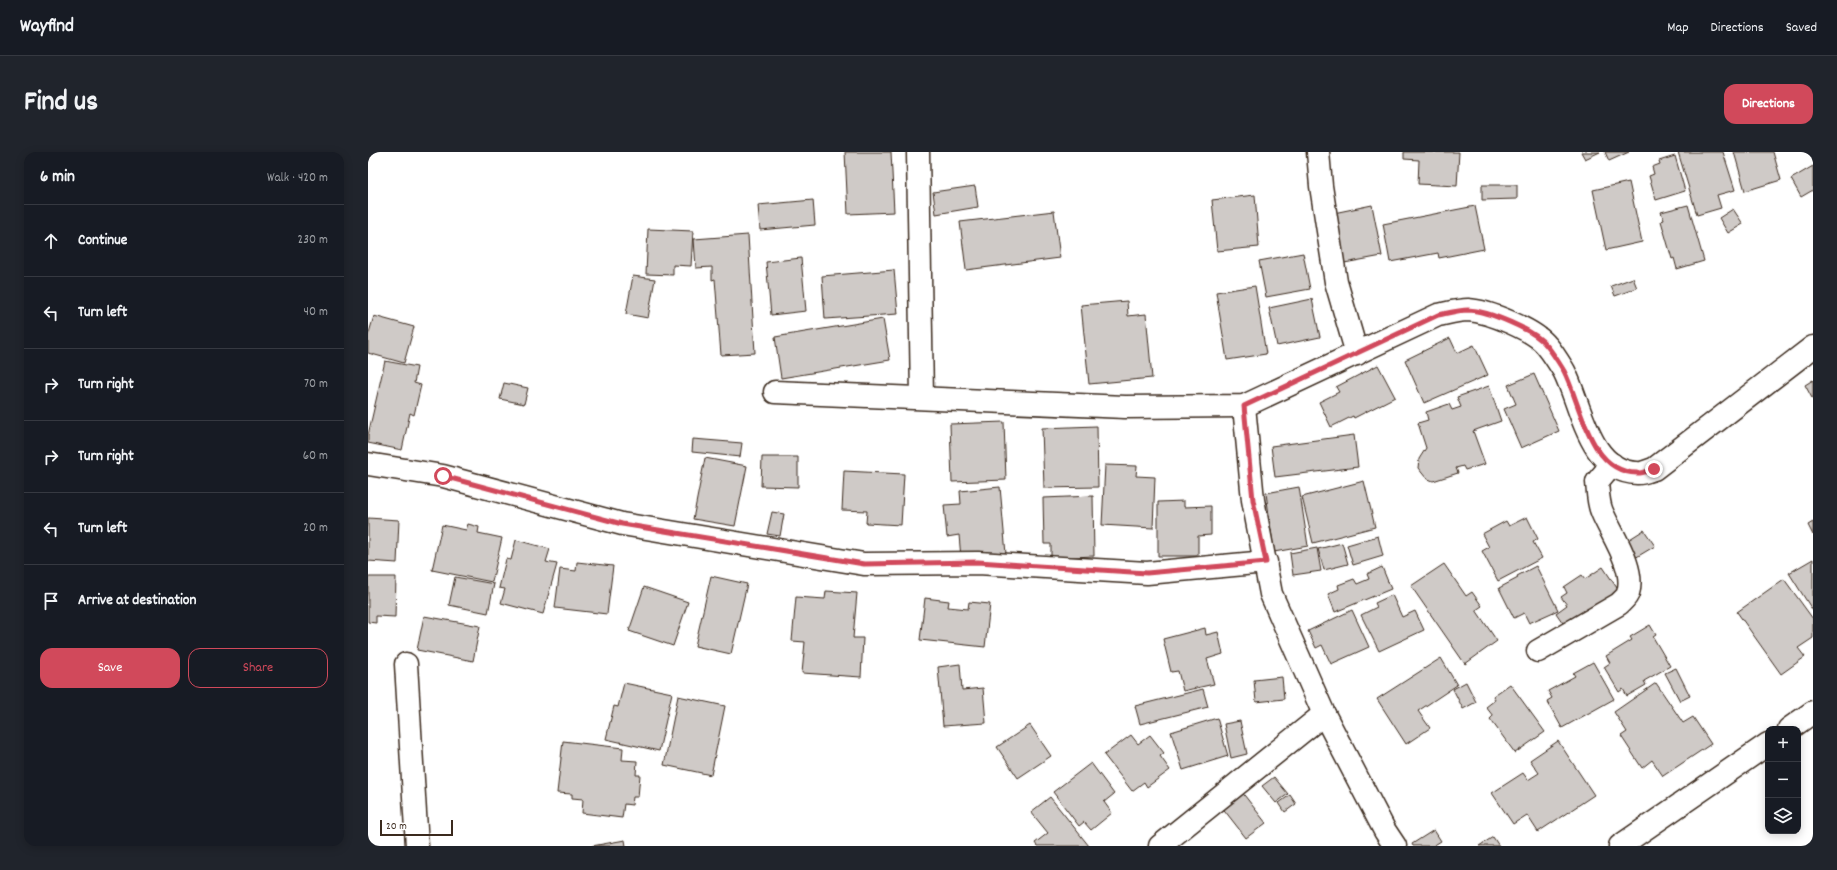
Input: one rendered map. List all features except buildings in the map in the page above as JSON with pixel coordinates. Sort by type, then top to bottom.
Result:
[{"type":"street","points":[[918,152],[922,397]]},
{"type":"street","points":[[1318,152],[1321,186],[1336,282],[1357,354]]},
{"type":"street","points":[[775,392],[837,393],[882,397],[922,397],[1125,407],[1244,406],[1438,315],[1469,310],[1513,323],[1531,332],[1546,344],[1564,371],[1593,443],[1603,458],[1618,468],[1637,474],[1654,469],[1813,347]]},
{"type":"street","points":[[1244,406],[1253,500],[1271,594],[1324,714],[1385,831],[1395,846]]},
{"type":"street","points":[[368,464],[381,464],[443,476],[622,524],[864,564],[978,562],[1147,573],[1266,562]]},
{"type":"street","points":[[1538,651],[1619,604],[1628,594],[1630,584],[1625,560],[1598,500],[1597,482],[1612,464]]},
{"type":"street","points":[[406,664],[417,846]]},
{"type":"street","points":[[1793,726],[1813,712]]},
{"type":"street","points":[[1160,846],[1324,714]]},
{"type":"street","points":[[1620,846],[1765,746]]},
{"type":"route","points":[[443,476],[622,524],[864,564],[978,562],[1147,573],[1266,562],[1253,500],[1244,406],[1438,315],[1469,310],[1513,323],[1531,332],[1546,344],[1564,371],[1593,443],[1603,458],[1618,468],[1637,474],[1654,469]]}]
